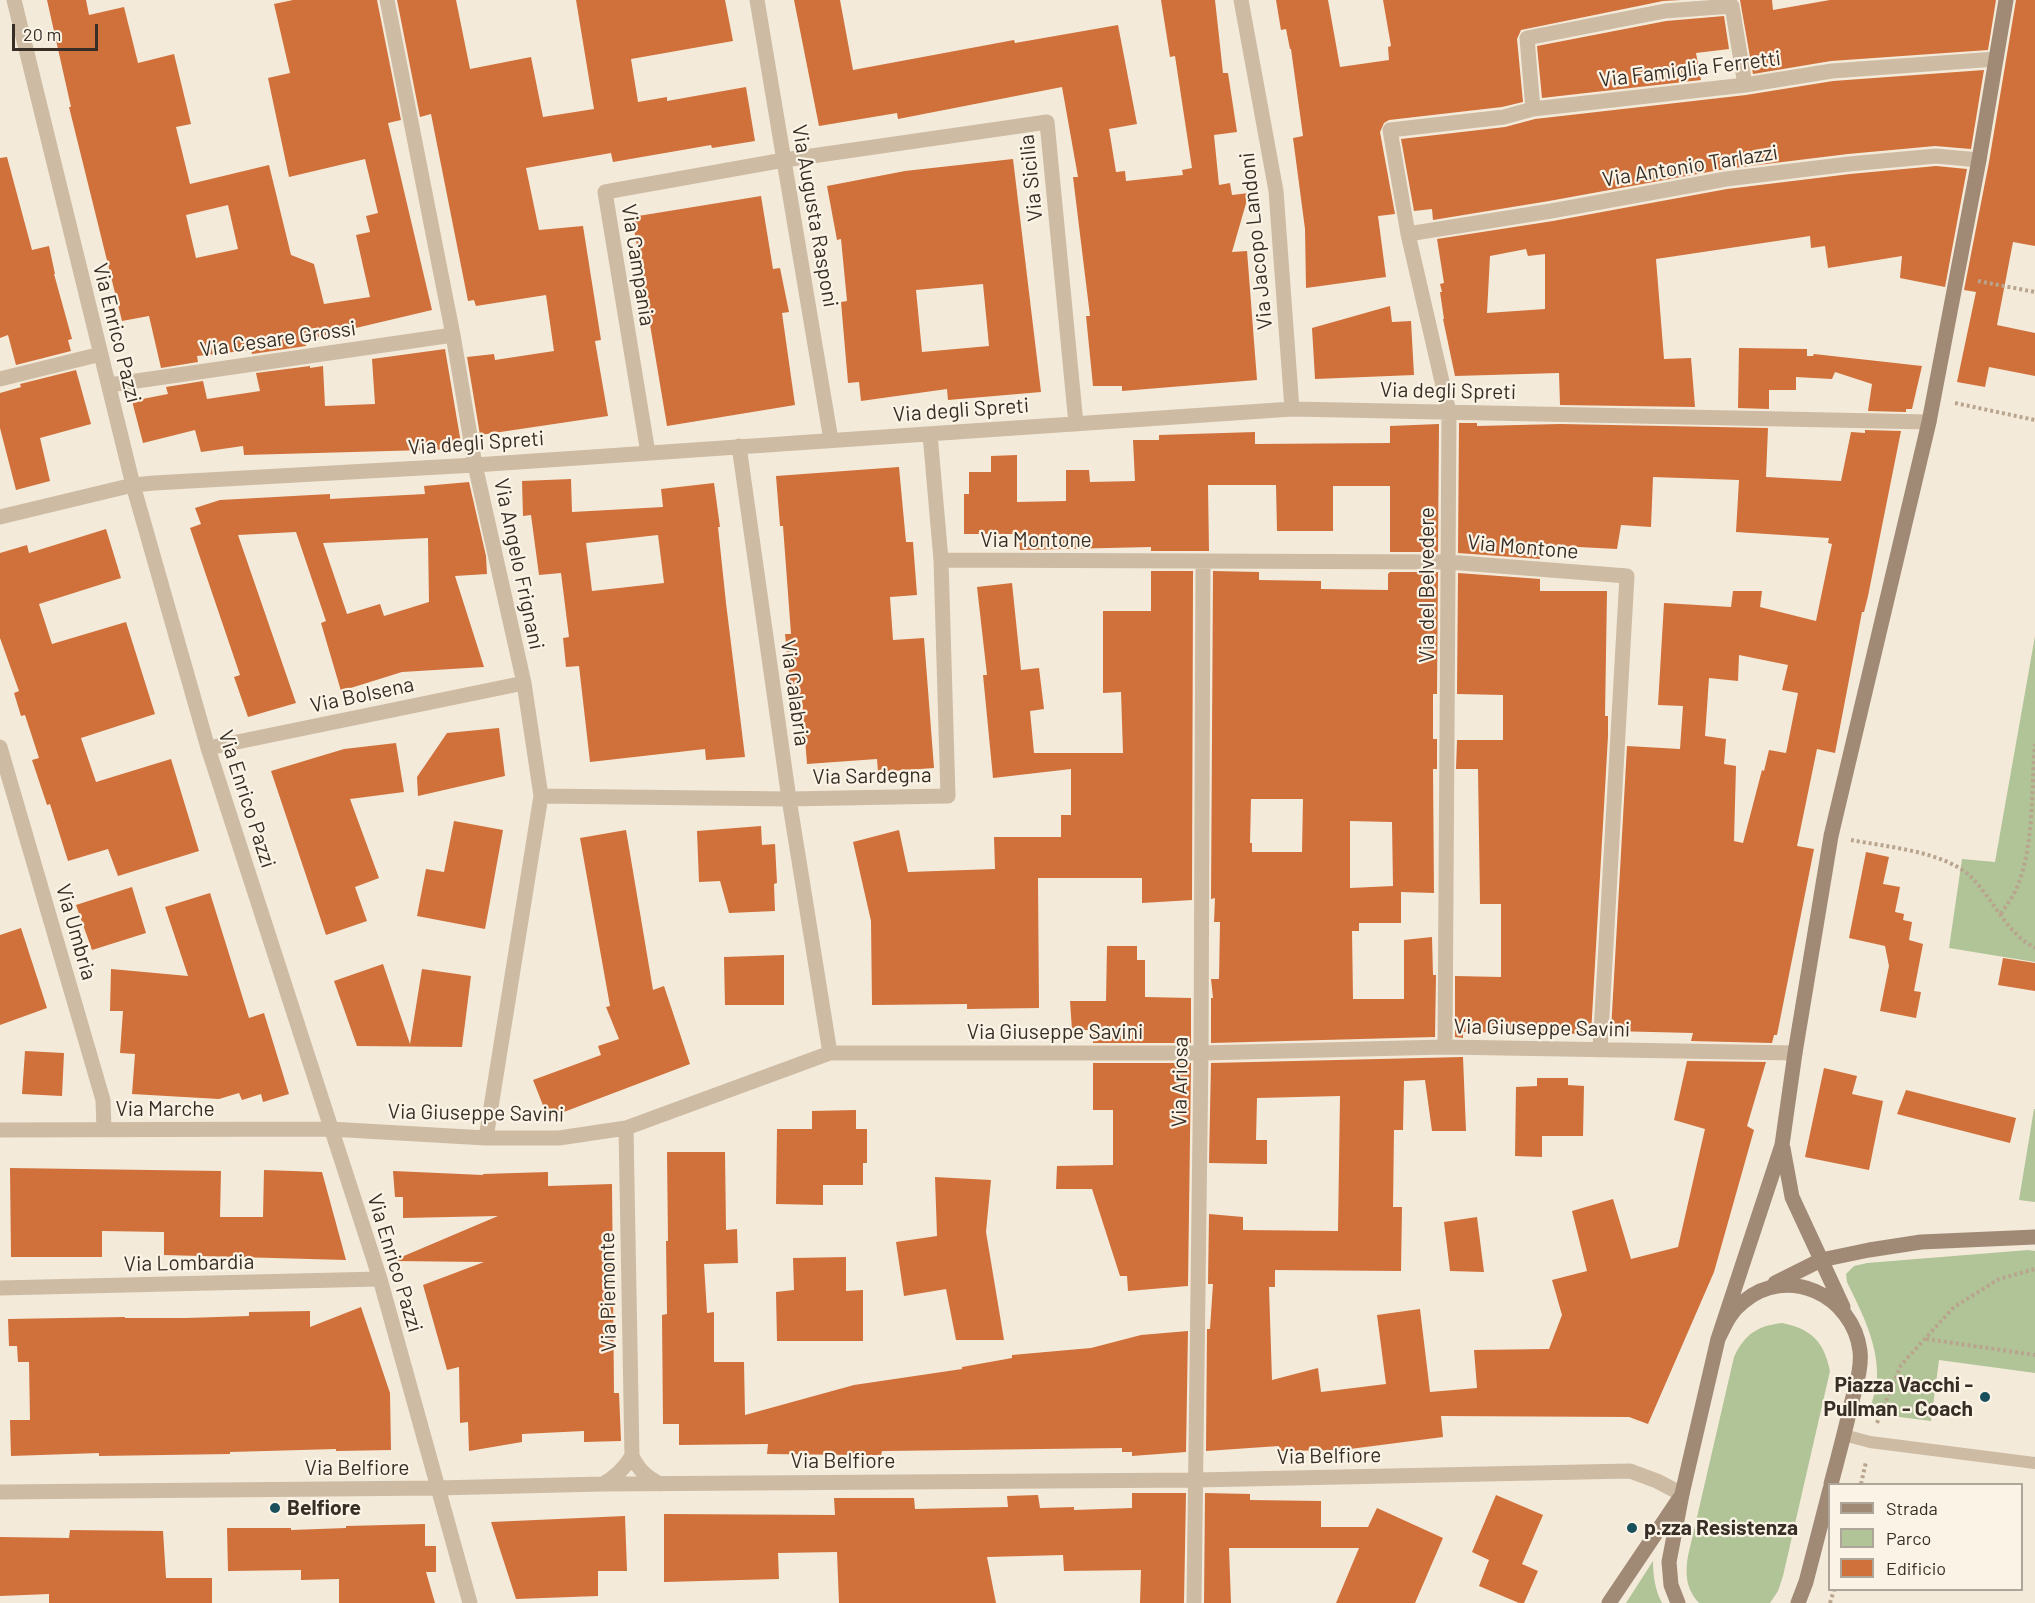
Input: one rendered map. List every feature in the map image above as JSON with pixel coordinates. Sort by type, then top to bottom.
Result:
[{"type":"street","name":"Via Enrico Pazzi","points":[[14,0],[133,485],[208,748],[380,1280],[470,1603]]},
{"type":"street","name":"Via Angelo Frignani","points":[[387,0],[453,335],[476,465],[524,683],[541,796],[486,1138]]},
{"type":"street","name":"Via Augusta Rasponi","points":[[757,0],[831,440]]},
{"type":"street","name":"Via Jacopo Landoni","points":[[1241,0],[1276,190],[1292,409]]},
{"type":"street","points":[[1678,1603],[1671,1585],[1669,1562],[1682,1494],[1718,1340],[1782,1144],[1831,836],[1929,422],[1980,160],[2006,0]]},
{"type":"street","points":[[1533,109],[1527,38],[1664,6],[1732,6],[1744,85]]},
{"type":"street","name":"Via Famiglia Ferretti","points":[[1390,130],[1504,117],[1533,109],[1744,85],[1832,70],[1996,59]]},
{"type":"street","name":"Via Sicilia","points":[[784,160],[1047,122],[1076,424]]},
{"type":"street","name":"Via del Belvedere","points":[[1390,130],[1408,234],[1449,412],[1445,1047]]},
{"type":"street","name":"Via Antonio Tarlazzi","points":[[1408,234],[1726,179],[1936,156],[1980,160]]},
{"type":"street","name":"Via Campania","points":[[648,453],[605,192],[784,160]]},
{"type":"street","name":"Via Cesare Grossi","points":[[109,385],[453,335]]},
{"type":"street","points":[[0,379],[101,354]]},
{"type":"street","name":"Via degli Spreti","points":[[0,517],[133,485],[476,465],[1292,409],[1929,422]]},
{"type":"street","name":"Via Sardegna","points":[[541,796],[789,799],[948,796],[941,560],[930,434]]},
{"type":"street","name":"Via Calabria","points":[[739,446],[789,799],[830,1053]]},
{"type":"street","name":"Via Montone","points":[[941,560],[1448,562],[1627,576],[1600,1050]]},
{"type":"street","name":"Via Ariosa","points":[[1194,1603],[1201,1053],[1203,562]]},
{"type":"street","name":"Via Bolsena","points":[[208,748],[524,683]]},
{"type":"street","name":"Via Umbria","points":[[0,747],[103,1100],[104,1130]]},
{"type":"street","name":"Via Giuseppe Savini","points":[[330,1129],[486,1138],[559,1138],[626,1128],[830,1053],[1201,1053],[1445,1047],[1795,1053]]},
{"type":"street","name":"Via Piemonte","points":[[626,1128],[632,1456]]},
{"type":"street","name":"Via Marche","points":[[0,1130],[330,1129]]},
{"type":"street","points":[[1782,1144],[1792,1197],[1845,1313],[1856,1331],[1860,1352],[1858,1374],[1831,1483]]},
{"type":"street","points":[[1718,1340],[1728,1318],[1743,1301],[1821,1260],[1921,1242],[2035,1237]]},
{"type":"street","name":"Via Lombardia","points":[[0,1288],[380,1280]]},
{"type":"street","points":[[1764,1290],[1787,1285],[1810,1288],[1829,1298],[1845,1313]]},
{"type":"street","points":[[603,1484],[615,1477],[632,1456],[648,1478],[660,1484]]},
{"type":"street","name":"Via Belfiore","points":[[0,1492],[603,1484],[1196,1480],[1630,1471],[1682,1494]]},
{"type":"street","points":[[1609,1603],[1682,1494]]},
{"type":"street","points":[[1798,1603],[1806,1582],[1828,1495]]},
{"type":"lane","points":[[1844,1435],[1870,1442],[2035,1463]]},
{"type":"path","points":[[1957,277],[2035,292]]},
{"type":"path","points":[[1933,399],[2035,420]]},
{"type":"path","points":[[2001,914],[2014,893],[2027,852],[2035,744]]},
{"type":"path","points":[[1831,836],[1952,863],[1969,876],[2020,938],[2035,948]]},
{"type":"path","points":[[1861,1483],[1870,1442],[1901,1365],[1954,1307],[2000,1279],[2035,1269]]},
{"type":"path","points":[[1925,1338],[2035,1355]]},
{"type":"green space","points":[[2035,636],[2035,962],[1949,948],[1962,859],[1995,862]]},
{"type":"green space","points":[[2035,1109],[2035,1202],[2019,1200]]},
{"type":"green space","points":[[2035,1251],[2035,1373],[1939,1360],[1931,1421],[1869,1413],[1877,1381],[1875,1351],[1868,1328],[1847,1282],[1846,1274],[1854,1266],[1867,1263]]},
{"type":"green space","points":[[1782,1323],[1801,1329],[1815,1338],[1824,1352],[1830,1371],[1783,1576],[1778,1591],[1770,1603],[1699,1603],[1691,1592],[1688,1581],[1688,1556],[1734,1357],[1743,1342],[1753,1332],[1766,1326]]},
{"type":"green space","points":[[1653,1561],[1655,1582],[1662,1603],[1626,1603]]},
{"type":"building","points":[[47,0],[86,0],[89,15],[124,7],[138,63],[174,54],[191,124],[176,127],[190,184],[269,165],[291,255],[314,264],[324,304],[370,297],[356,235],[370,232],[366,216],[378,213],[365,159],[289,177],[268,78],[290,73],[274,4],[293,0],[377,0],[401,120],[388,123],[432,310],[305,340],[306,346],[252,354],[251,350],[197,356],[198,362],[161,368],[149,316],[122,321],[69,107],[71,107]],"holes":[[[228,205],[238,249],[196,258],[186,215]]]},
{"type":"building","points":[[397,0],[456,0],[470,69],[531,57],[543,117],[594,109],[576,0],[725,0],[733,41],[631,59],[638,102],[667,97],[667,101],[746,87],[755,141],[712,148],[711,145],[613,162],[611,153],[526,168],[539,230],[583,226],[601,340],[595,341],[608,416],[480,435],[467,357],[494,354],[495,360],[554,351],[546,295],[476,306],[474,300],[468,301],[431,114],[420,117]]},
{"type":"building","points":[[794,0],[840,0],[853,70],[1014,40],[1015,43],[1118,25],[1137,124],[1109,129],[1116,172],[1125,171],[1126,181],[1183,175],[1182,170],[1192,168],[1175,56],[1170,57],[1161,0],[1215,0],[1223,73],[1228,73],[1237,132],[1214,135],[1219,185],[1230,183],[1232,195],[1249,193],[1232,252],[1247,251],[1257,380],[1122,391],[1122,386],[1093,386],[1086,316],[1090,316],[1073,177],[1078,177],[1062,87],[898,119],[897,113],[819,126]]},
{"type":"building","points":[[1276,0],[1328,0],[1340,67],[1389,60],[1388,47],[1391,46],[1383,0],[1681,0],[1663,1],[1521,30],[1517,39],[1523,102],[1502,107],[1389,120],[1384,123],[1380,132],[1395,214],[1378,216],[1386,277],[1306,288],[1305,229],[1293,138],[1303,136],[1291,49],[1286,29],[1281,30]]},
{"type":"building","points":[[1740,0],[1772,0],[1773,10],[1830,0],[1996,0],[1988,50],[1831,61],[1753,74]]},
{"type":"building","points":[[2016,0],[2035,0],[2035,246],[2013,242],[1997,325],[2035,333],[2035,376],[1989,367],[1985,387],[1957,382],[1976,292],[1964,290],[1989,162]]},
{"type":"building","points":[[1724,16],[1729,49],[1696,53],[1701,80],[1542,98],[1537,46],[1666,21]]},
{"type":"building","points":[[1984,70],[1971,149],[1935,146],[1725,169],[1433,220],[1432,209],[1414,211],[1401,139],[1505,127],[1535,119],[1746,95],[1833,81]]},
{"type":"building","points":[[7,157],[32,250],[49,246],[54,274],[72,339],[68,340],[71,351],[16,365],[8,335],[0,338],[0,158]]},
{"type":"building","points":[[1013,159],[1041,392],[948,400],[947,389],[861,401],[859,382],[848,383],[841,302],[847,301],[841,239],[837,240],[827,186],[905,171]],"holes":[[[983,284],[989,346],[922,352],[916,290]]]},
{"type":"building","points":[[1936,166],[1967,169],[1945,287],[1900,278],[1902,256],[1828,268],[1825,246],[1811,248],[1810,236],[1656,259],[1664,359],[1691,358],[1695,407],[1560,405],[1559,373],[1455,376],[1443,319],[1440,284],[1444,283],[1437,239],[1553,221],[1727,189]],"holes":[[[1526,249],[1528,256],[1545,254],[1545,309],[1487,313],[1490,256]]]},
{"type":"building","points":[[761,196],[773,269],[780,268],[789,312],[782,313],[795,405],[667,426],[632,217]]},
{"type":"building","points":[[1390,306],[1392,322],[1411,321],[1414,375],[1315,379],[1312,328]]},
{"type":"building","points":[[1739,348],[1807,349],[1807,356],[1814,354],[1922,366],[1912,409],[1906,409],[1906,412],[1868,411],[1872,384],[1835,372],[1832,379],[1796,377],[1796,390],[1769,390],[1769,409],[1738,408]]},
{"type":"building","points":[[445,349],[462,449],[244,455],[243,446],[201,452],[195,430],[143,443],[132,401],[168,394],[166,387],[203,381],[207,399],[260,391],[256,373],[323,366],[325,406],[375,404],[372,359]]},
{"type":"building","points":[[76,370],[91,424],[40,438],[50,481],[16,490],[0,428],[0,393],[21,387],[20,384]]},
{"type":"building","points":[[1459,423],[1477,423],[1477,426],[1560,424],[1768,428],[1766,477],[1841,481],[1851,432],[1901,431],[1868,596],[1864,612],[1862,612],[1835,753],[1817,749],[1797,846],[1814,849],[1777,1035],[1774,1035],[1772,1043],[1691,1041],[1693,1033],[1611,1031],[1627,746],[1680,749],[1683,706],[1658,705],[1664,603],[1731,607],[1733,591],[1762,591],[1760,607],[1816,621],[1832,544],[1828,543],[1829,538],[1736,532],[1739,480],[1653,477],[1651,527],[1621,525],[1617,549],[1540,545],[1540,559],[1458,553]],"holes":[[[1739,655],[1788,665],[1782,690],[1798,693],[1786,753],[1769,750],[1743,843],[1734,841],[1736,766],[1724,764],[1726,739],[1705,736],[1709,678],[1738,681]]]},
{"type":"building","points":[[1439,424],[1438,552],[1390,552],[1390,486],[1333,486],[1333,531],[1277,531],[1276,485],[1208,485],[1209,551],[1151,551],[1151,547],[1020,550],[1019,534],[964,534],[964,494],[969,494],[969,472],[991,472],[991,456],[1017,455],[1017,502],[1066,501],[1066,470],[1089,470],[1090,482],[1135,481],[1133,440],[1159,440],[1159,435],[1255,432],[1255,444],[1390,443],[1390,426]]},
{"type":"building","points":[[899,467],[906,542],[913,542],[917,595],[890,597],[893,640],[924,638],[934,768],[878,772],[877,759],[807,764],[802,700],[792,701],[785,634],[791,634],[783,526],[780,526],[776,476]]},
{"type":"building","points":[[571,479],[572,512],[663,507],[661,489],[714,483],[745,757],[706,760],[705,749],[590,762],[579,666],[566,667],[563,638],[569,637],[561,573],[539,575],[531,515],[523,516],[522,481]],"holes":[[[658,535],[664,583],[592,591],[586,543]]]},
{"type":"building","points":[[469,482],[486,556],[487,574],[455,576],[484,667],[402,672],[341,691],[321,623],[326,621],[296,532],[238,535],[296,703],[248,717],[234,677],[240,675],[190,528],[201,524],[195,508],[220,500],[330,494],[330,499],[425,494],[424,486]],"holes":[[[428,538],[429,602],[384,616],[380,604],[347,614],[323,543]]]},
{"type":"building","points":[[106,529],[121,578],[39,604],[52,644],[126,622],[155,714],[81,738],[96,782],[171,759],[199,851],[118,876],[108,849],[68,861],[50,804],[47,805],[32,760],[39,758],[25,715],[21,716],[14,693],[19,691],[0,638],[0,553],[27,545],[29,553]]},
{"type":"building","points":[[1151,571],[1193,571],[1192,900],[1142,903],[1142,878],[1038,878],[1039,1008],[967,1009],[967,1004],[872,1005],[871,921],[853,842],[899,830],[908,872],[995,869],[994,837],[1061,837],[1061,815],[1071,815],[1071,769],[993,778],[983,675],[987,675],[977,587],[1012,583],[1021,670],[1039,668],[1044,709],[1030,711],[1034,753],[1123,753],[1121,692],[1103,693],[1103,611],[1151,611]]},
{"type":"building","points":[[1213,571],[1259,572],[1259,580],[1321,581],[1321,589],[1388,590],[1390,572],[1438,572],[1437,694],[1433,694],[1433,739],[1437,739],[1437,769],[1433,769],[1434,893],[1401,892],[1401,923],[1359,923],[1359,931],[1352,931],[1353,999],[1404,999],[1404,940],[1432,937],[1433,975],[1436,975],[1435,1037],[1211,1043],[1211,998],[1213,998],[1211,979],[1219,979],[1220,922],[1214,922],[1215,898],[1211,899]],"holes":[[[1251,799],[1303,799],[1302,852],[1252,852],[1252,843],[1250,843]],[[1350,821],[1392,822],[1393,886],[1350,888]]]},
{"type":"building","points":[[1458,573],[1540,579],[1540,591],[1607,591],[1605,716],[1608,716],[1608,736],[1591,1034],[1463,1032],[1463,1038],[1455,1037],[1455,976],[1501,977],[1501,904],[1480,904],[1478,769],[1456,769],[1457,740],[1503,740],[1503,695],[1457,694]]},
{"type":"building","points":[[499,728],[505,776],[418,796],[417,777],[447,733]]},
{"type":"building","points":[[396,743],[404,792],[350,799],[379,878],[355,887],[367,921],[326,935],[271,771],[344,749]]},
{"type":"building","points":[[454,821],[503,830],[485,929],[417,916],[426,869],[444,872]]},
{"type":"building","points":[[761,826],[762,845],[775,844],[777,883],[774,884],[775,911],[729,913],[720,881],[699,882],[697,831]]},
{"type":"building","points":[[626,830],[653,990],[664,986],[690,1064],[548,1118],[533,1080],[601,1055],[598,1046],[619,1039],[606,1007],[610,1006],[580,838]]},
{"type":"building","points":[[1866,852],[1889,857],[1883,884],[1900,887],[1895,912],[1904,914],[1903,920],[1912,922],[1909,940],[1923,944],[1914,991],[1921,992],[1916,1018],[1880,1011],[1889,966],[1885,946],[1849,938]]},
{"type":"building","points":[[132,887],[146,933],[92,950],[76,905]]},
{"type":"building","points":[[210,893],[249,1018],[264,1013],[289,1094],[263,1102],[261,1094],[242,1100],[239,1093],[219,1099],[132,1094],[135,1054],[120,1053],[123,1011],[110,1011],[111,969],[188,976],[165,907]]},
{"type":"building","points":[[21,928],[47,1008],[0,1025],[0,935]]},
{"type":"building","points":[[1107,946],[1137,946],[1137,960],[1145,960],[1145,997],[1191,998],[1191,1043],[1093,1043],[1093,1030],[1072,1030],[1070,1001],[1106,1001]]},
{"type":"building","points":[[784,955],[784,1005],[725,1005],[724,957]]},
{"type":"building","points":[[2003,958],[2035,963],[2035,991],[1998,985]]},
{"type":"building","points":[[383,964],[410,1044],[422,969],[471,976],[462,1047],[357,1046],[334,981]]},
{"type":"building","points":[[25,1051],[64,1053],[62,1096],[22,1094]]},
{"type":"building","points":[[1463,1057],[1466,1131],[1432,1131],[1425,1080],[1404,1081],[1403,1130],[1394,1130],[1393,1207],[1402,1207],[1401,1271],[1275,1270],[1275,1287],[1269,1287],[1272,1380],[1318,1368],[1321,1392],[1386,1384],[1377,1315],[1420,1309],[1430,1392],[1477,1388],[1474,1350],[1549,1349],[1562,1315],[1552,1280],[1587,1271],[1572,1211],[1613,1199],[1631,1259],[1678,1247],[1705,1129],[1674,1120],[1687,1061],[1766,1062],[1747,1126],[1754,1130],[1714,1272],[1648,1424],[1629,1417],[1441,1416],[1443,1437],[1342,1450],[1279,1451],[1279,1446],[1206,1451],[1207,1329],[1210,1329],[1213,1284],[1208,1284],[1209,1214],[1243,1217],[1243,1230],[1338,1231],[1340,1096],[1257,1098],[1256,1140],[1267,1140],[1267,1164],[1209,1163],[1211,1063]]},
{"type":"building","points":[[1093,1063],[1191,1063],[1188,1286],[1128,1291],[1127,1276],[1120,1276],[1092,1189],[1056,1189],[1057,1166],[1113,1165],[1113,1110],[1093,1110]]},
{"type":"building","points":[[1824,1068],[1857,1076],[1852,1094],[1883,1101],[1869,1170],[1805,1157]]},
{"type":"building","points":[[1537,1078],[1568,1078],[1568,1085],[1584,1086],[1583,1136],[1542,1136],[1542,1157],[1515,1156],[1516,1087],[1537,1086]]},
{"type":"building","points":[[1906,1090],[2016,1118],[2010,1143],[1897,1114]]},
{"type":"building","points":[[856,1110],[856,1129],[867,1129],[867,1163],[863,1163],[863,1185],[823,1185],[823,1205],[776,1204],[777,1129],[812,1129],[812,1111]]},
{"type":"building","points":[[667,1152],[725,1152],[726,1230],[737,1229],[738,1263],[704,1264],[707,1313],[714,1312],[714,1362],[744,1362],[745,1415],[854,1385],[962,1369],[962,1367],[1012,1358],[1012,1355],[1091,1348],[1141,1335],[1188,1331],[1186,1452],[1132,1456],[1132,1452],[1122,1452],[1122,1448],[882,1451],[881,1455],[767,1454],[768,1444],[679,1445],[679,1424],[663,1424],[662,1315],[667,1314]]},
{"type":"building","points":[[10,1168],[221,1171],[220,1217],[263,1217],[264,1170],[322,1172],[346,1260],[164,1255],[164,1232],[102,1231],[102,1257],[11,1257]]},
{"type":"building","points":[[393,1171],[483,1175],[548,1172],[548,1186],[612,1184],[614,1393],[619,1393],[621,1441],[584,1442],[584,1431],[522,1434],[522,1442],[469,1451],[468,1422],[460,1423],[459,1367],[447,1370],[423,1285],[484,1262],[392,1261],[498,1216],[403,1218],[403,1197],[395,1197]]},
{"type":"building","points":[[935,1177],[991,1180],[986,1232],[1004,1340],[956,1340],[946,1289],[904,1296],[896,1242],[937,1236]]},
{"type":"building","points":[[1477,1217],[1484,1272],[1450,1271],[1444,1222]]},
{"type":"building","points":[[846,1257],[846,1291],[863,1290],[863,1341],[777,1341],[776,1292],[794,1290],[793,1258]]},
{"type":"building","points":[[361,1307],[390,1393],[391,1450],[336,1451],[336,1449],[230,1452],[230,1454],[99,1456],[99,1453],[11,1456],[10,1420],[30,1420],[29,1362],[18,1362],[17,1346],[9,1346],[8,1319],[186,1318],[249,1316],[249,1312],[310,1311],[310,1327]]},
{"type":"building","points":[[1132,1493],[1186,1493],[1184,1603],[1140,1603],[1141,1570],[1064,1571],[1063,1555],[987,1557],[996,1603],[839,1603],[837,1552],[778,1553],[779,1579],[664,1582],[664,1514],[835,1515],[834,1498],[914,1498],[915,1509],[1008,1507],[1007,1496],[1038,1495],[1040,1508],[1074,1507],[1074,1510],[1132,1508]]},
{"type":"building","points":[[1205,1493],[1250,1494],[1250,1500],[1321,1501],[1321,1527],[1368,1527],[1377,1508],[1443,1538],[1415,1603],[1336,1603],[1359,1548],[1229,1548],[1231,1603],[1204,1603]]},
{"type":"building","points":[[1496,1495],[1543,1515],[1522,1564],[1538,1571],[1524,1603],[1479,1586],[1489,1560],[1472,1552]]},
{"type":"building","points":[[625,1516],[627,1571],[598,1571],[598,1596],[516,1599],[491,1522]]},
{"type":"building","points":[[425,1524],[425,1546],[436,1546],[436,1572],[426,1572],[435,1603],[339,1603],[339,1579],[301,1580],[301,1570],[228,1571],[227,1528],[291,1528],[291,1530]]},
{"type":"building","points":[[70,1530],[163,1531],[166,1578],[212,1578],[212,1603],[49,1603],[49,1594],[0,1596],[0,1537],[69,1538]]},
{"type":"place","name":"Piazza Vacchi - Pullman - Coach","points":[[1985,1397]]},
{"type":"place","name":"Belfiore","points":[[275,1508]]},
{"type":"place","name":"p.zza Resistenza","points":[[1632,1528]]}]
